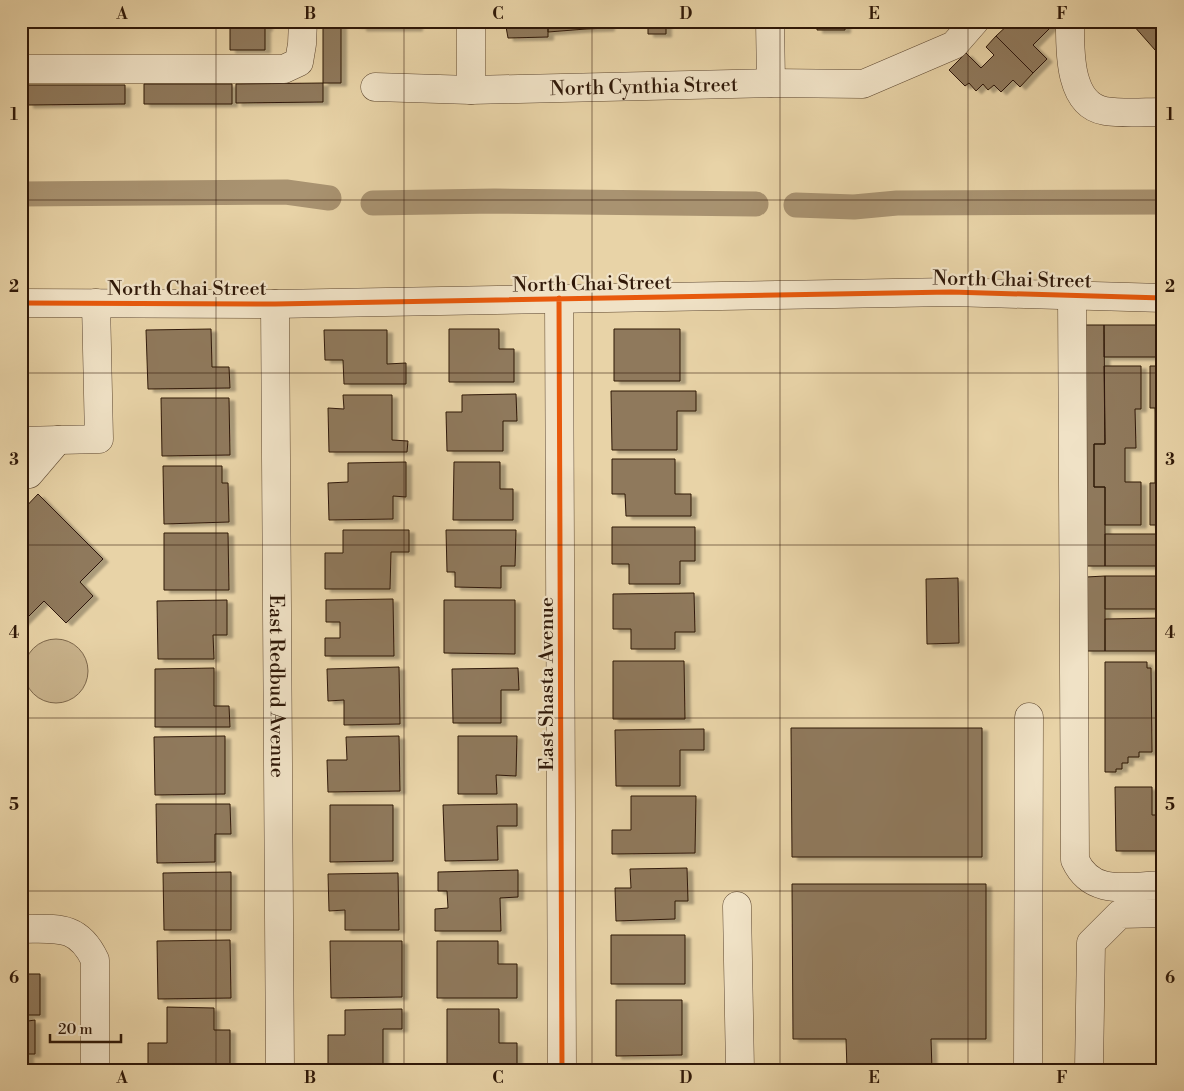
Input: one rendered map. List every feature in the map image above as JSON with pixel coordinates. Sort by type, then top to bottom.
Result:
[{"type":"street","points":[[21,69],[284,69],[299,62],[303,21]]},
{"type":"street","points":[[470,21],[471,90]]},
{"type":"street","points":[[770,21],[771,83]]},
{"type":"street","name":"North Cynthia Street","points":[[376,87],[471,90],[771,83],[863,84],[954,45],[975,21]]},
{"type":"street","points":[[1070,21],[1072,71],[1080,92],[1089,105],[1103,111],[1163,112]]},
{"type":"street","name":"North Chai Street","points":[[21,303],[275,304],[950,292],[1163,298]]},
{"type":"street","points":[[1072,295],[1075,860],[1081,874],[1100,886],[1163,885]]},
{"type":"street","name":"East Shasta Avenue","points":[[559,298],[562,1070]]},
{"type":"street","points":[[21,441],[99,440],[96,303]]},
{"type":"street","name":"East Redbud Avenue","points":[[275,304],[280,1070]]},
{"type":"street","points":[[21,475],[29,474],[58,440]]},
{"type":"street","points":[[1028,1070],[1029,717]]},
{"type":"street","points":[[737,906],[740,1070]]},
{"type":"street","points":[[1089,1070],[1091,943],[1120,914],[1163,913]]},
{"type":"street","points":[[21,929],[58,929],[74,933],[88,945],[95,960],[96,1070]]},
{"type":"shaded area","points":[[56,639],[74,644],[79,648],[83,653],[88,671],[83,689],[79,694],[74,698],[56,703],[38,698],[33,694],[29,689],[24,671],[29,653],[33,648],[38,644]]},
{"type":"building","points":[[230,21],[267,21],[267,28],[265,28],[265,50],[230,50]]},
{"type":"building","points":[[323,21],[341,21],[341,83],[323,83]]},
{"type":"building","points":[[355,21],[417,21],[417,28],[361,28],[361,25],[355,25]]},
{"type":"building","points":[[505,21],[548,21],[548,37],[508,38]]},
{"type":"building","points":[[548,21],[586,21],[586,29],[548,32]]},
{"type":"building","points":[[586,21],[609,21],[609,28],[586,29]]},
{"type":"building","points":[[648,21],[666,21],[666,34],[648,34]]},
{"type":"building","points":[[817,21],[845,21],[845,30],[817,30]]},
{"type":"building","points":[[1012,21],[1016,24],[1018,21],[1055,23],[1033,45],[1047,59],[1033,73],[996,36]]},
{"type":"building","points":[[1137,21],[1163,21],[1163,59],[1133,25]]},
{"type":"building","points":[[996,36],[1033,73],[1020,87],[1013,80],[1001,92],[994,85],[988,90],[983,84],[976,91],[969,83],[965,86],[949,70],[966,53],[981,68],[994,55],[986,47]]},
{"type":"building","points":[[323,83],[323,102],[236,103],[236,84]]},
{"type":"building","points":[[144,84],[232,84],[232,104],[144,104]]},
{"type":"building","points":[[27,85],[125,85],[125,104],[28,105]]},
{"type":"building","points":[[1085,325],[1104,325],[1105,444],[1094,444],[1094,487],[1105,487],[1105,566],[1086,566]]},
{"type":"building","points":[[1104,325],[1163,325],[1163,357],[1104,357]]},
{"type":"building","points":[[211,329],[212,367],[229,367],[230,388],[148,389],[146,330]]},
{"type":"building","points":[[449,329],[499,329],[499,349],[514,349],[514,382],[449,382]]},
{"type":"building","points":[[614,329],[680,329],[680,381],[614,381]]},
{"type":"building","points":[[324,330],[387,330],[387,364],[406,363],[406,384],[344,384],[343,360],[325,360]]},
{"type":"building","points":[[1104,366],[1141,366],[1141,409],[1135,409],[1136,448],[1125,448],[1125,482],[1141,482],[1141,525],[1105,525],[1105,487],[1094,487],[1094,444],[1105,444]]},
{"type":"building","points":[[1150,366],[1163,366],[1163,525],[1150,525],[1150,483],[1155,483],[1155,408],[1150,408]]},
{"type":"building","points":[[611,391],[696,391],[696,411],[677,411],[677,450],[612,450]]},
{"type":"building","points":[[516,394],[517,421],[503,421],[503,451],[447,451],[446,412],[462,412],[462,395]]},
{"type":"building","points":[[343,395],[392,395],[392,440],[408,441],[407,452],[329,452],[328,408],[344,409]]},
{"type":"building","points":[[161,398],[229,398],[230,455],[162,456]]},
{"type":"building","points":[[612,459],[675,459],[675,494],[691,494],[691,516],[626,516],[625,494],[612,494]]},
{"type":"building","points":[[406,462],[406,497],[393,496],[393,519],[329,520],[328,483],[348,482],[348,463]]},
{"type":"building","points":[[454,462],[500,462],[500,489],[513,489],[513,520],[453,520]]},
{"type":"building","points":[[163,466],[222,466],[222,483],[228,483],[229,522],[164,524]]},
{"type":"building","points":[[38,494],[103,559],[80,582],[93,596],[66,623],[44,601],[21,624],[21,512]]},
{"type":"building","points":[[612,527],[695,527],[695,561],[680,561],[680,584],[629,584],[629,564],[612,564]]},
{"type":"building","points":[[343,530],[409,530],[409,552],[391,552],[390,589],[325,589],[325,553],[343,553]]},
{"type":"building","points":[[446,530],[516,530],[515,566],[501,566],[501,588],[455,587],[455,572],[447,572]]},
{"type":"building","points":[[164,533],[228,533],[229,590],[164,590]]},
{"type":"building","points":[[1105,534],[1163,534],[1163,566],[1105,566]]},
{"type":"building","points":[[1105,576],[1105,651],[1086,651],[1086,577]]},
{"type":"building","points":[[1105,576],[1163,576],[1163,609],[1105,609]]},
{"type":"building","points":[[958,578],[959,643],[927,644],[926,579]]},
{"type":"building","points":[[694,593],[695,632],[675,632],[675,649],[631,649],[631,629],[613,629],[613,594]]},
{"type":"building","points":[[393,599],[394,656],[325,656],[325,638],[340,638],[340,622],[326,622],[326,600]]},
{"type":"building","points":[[227,600],[227,635],[213,635],[214,659],[158,659],[157,601]]},
{"type":"building","points":[[444,600],[515,600],[515,654],[444,653]]},
{"type":"building","points":[[1163,618],[1163,651],[1105,651],[1105,619]]},
{"type":"building","points":[[613,661],[684,661],[685,719],[613,719]]},
{"type":"building","points":[[1105,662],[1147,662],[1147,668],[1151,668],[1152,752],[1139,752],[1139,757],[1128,757],[1128,763],[1122,763],[1122,769],[1116,769],[1116,772],[1105,772]]},
{"type":"building","points":[[399,667],[400,724],[344,725],[344,700],[328,701],[327,669]]},
{"type":"building","points":[[214,668],[214,706],[229,706],[230,727],[155,727],[155,669]]},
{"type":"building","points":[[518,668],[519,690],[501,690],[501,723],[453,723],[452,669]]},
{"type":"building","points":[[791,728],[982,728],[982,857],[792,857]]},
{"type":"building","points":[[704,729],[704,750],[680,750],[680,786],[616,786],[615,730]]},
{"type":"building","points":[[225,736],[225,794],[155,795],[154,737]]},
{"type":"building","points":[[399,736],[400,791],[328,792],[327,760],[347,760],[346,737]]},
{"type":"building","points":[[458,736],[517,736],[516,776],[496,775],[497,794],[458,794]]},
{"type":"building","points":[[1115,787],[1152,787],[1152,815],[1163,815],[1163,851],[1116,851]]},
{"type":"building","points":[[631,796],[696,796],[695,853],[612,854],[612,830],[631,830]]},
{"type":"building","points":[[156,804],[230,804],[231,834],[215,834],[215,862],[157,863]]},
{"type":"building","points":[[517,804],[517,826],[497,826],[498,860],[445,861],[443,805]]},
{"type":"building","points":[[330,805],[393,805],[393,861],[330,862]]},
{"type":"building","points":[[687,868],[688,901],[675,901],[675,919],[616,921],[615,888],[631,888],[630,869]]},
{"type":"building","points":[[518,870],[518,897],[500,898],[501,931],[435,931],[435,909],[448,908],[447,891],[438,891],[438,872]]},
{"type":"building","points":[[231,872],[231,930],[164,930],[163,873]]},
{"type":"building","points":[[398,873],[399,930],[345,930],[345,910],[329,911],[328,874]]},
{"type":"building","points":[[792,884],[986,884],[986,1039],[931,1039],[932,1070],[847,1070],[846,1039],[793,1039]]},
{"type":"building","points":[[611,935],[685,935],[685,984],[611,984]]},
{"type":"building","points":[[230,940],[231,998],[158,999],[157,941]]},
{"type":"building","points":[[330,941],[402,941],[402,997],[331,998]]},
{"type":"building","points":[[437,941],[498,941],[498,964],[517,964],[517,998],[437,998]]},
{"type":"building","points":[[21,974],[40,974],[40,1015],[28,1015],[28,1021],[35,1020],[35,1054],[28,1054],[28,1070],[21,1070]]},
{"type":"building","points":[[616,1000],[682,1000],[682,1055],[616,1056]]},
{"type":"building","points":[[167,1007],[214,1008],[214,1030],[230,1030],[230,1065],[148,1065],[148,1043],[167,1043]]},
{"type":"building","points":[[402,1009],[402,1029],[383,1029],[383,1066],[328,1066],[328,1035],[345,1035],[345,1010]]},
{"type":"building","points":[[447,1009],[499,1009],[499,1043],[517,1043],[517,1066],[447,1066]]},
{"type":"building","points":[[633,1067],[686,1067],[686,1070],[632,1070]]},
{"type":"waterway","points":[[21,194],[286,192],[329,198]]},
{"type":"waterway","points":[[373,203],[495,201],[756,204]]},
{"type":"waterway","points":[[796,205],[854,207],[897,203],[1163,202]]},
{"type":"cycle path","points":[[21,303],[275,304],[951,292],[1163,298]]},
{"type":"cycle path","points":[[559,298],[562,1070]]}]
